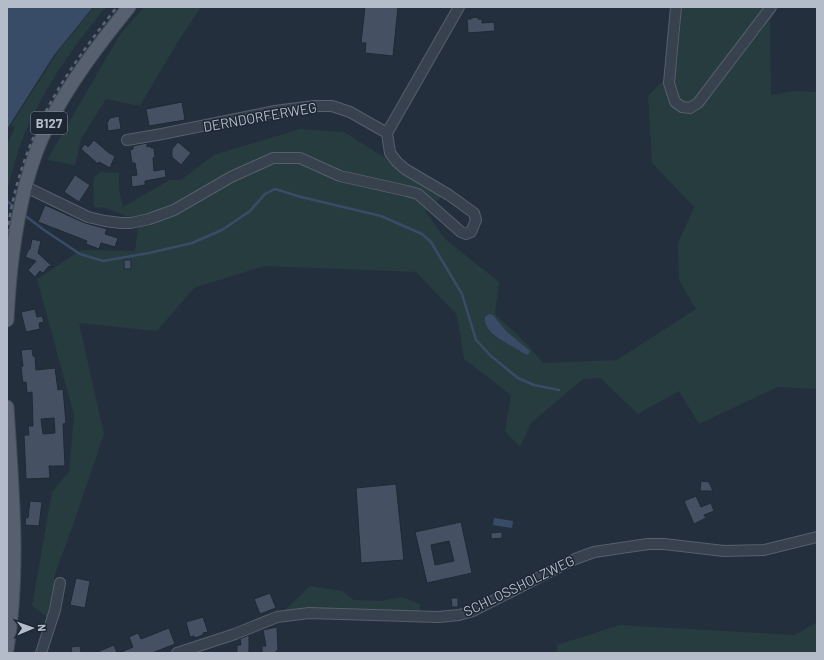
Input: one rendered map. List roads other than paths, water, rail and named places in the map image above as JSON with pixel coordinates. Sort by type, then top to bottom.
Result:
[{"type":"main road","name":"B127","points":[[7,320],[17,224],[24,193],[36,155],[48,125],[65,94],[92,54],[129,7]]},
{"type":"main road","points":[[7,408],[14,555],[13,600],[7,649]]},
{"type":"street","points":[[24,193],[88,217],[104,221],[131,223],[149,219],[174,210],[231,177],[273,158],[300,158],[340,176],[418,194],[461,232],[466,234],[471,232],[476,220],[474,213],[449,194],[405,169],[397,162],[390,153],[387,133],[459,7]]},
{"type":"street","points":[[676,7],[669,82],[675,102],[682,107],[690,108],[698,103],[771,7]]},
{"type":"street","name":"DERNDORFERWEG","points":[[128,140],[275,111],[314,106],[332,106],[350,112],[387,133]]},
{"type":"street","name":"SCHLOSSHOLZWEG","points":[[177,653],[235,634],[277,617],[309,613],[438,617],[459,615],[473,611],[575,559],[594,552],[619,547],[664,544],[724,551],[757,550],[780,547],[817,537]]},
{"type":"street","points":[[41,653],[55,610],[60,583]]},
{"type":"water","points":[[7,7],[93,7],[54,55],[7,129]]},
{"type":"water","points":[[489,314],[493,315],[506,331],[530,351],[528,355],[505,342],[488,329],[485,317]]},
{"type":"water","points":[[494,518],[513,521],[512,528],[493,525]]},
{"type":"waterway","points":[[23,214],[80,254],[103,261],[149,253],[192,243],[222,230],[250,211],[265,194],[275,189],[301,197],[381,216],[422,234],[431,242],[462,294],[476,340],[491,356],[518,378],[534,385],[559,390]]},
{"type":"waterway","points":[[7,201],[16,208]]},
{"type":"railway","points":[[7,233],[13,200],[32,140],[61,85],[96,33],[117,7]]}]
